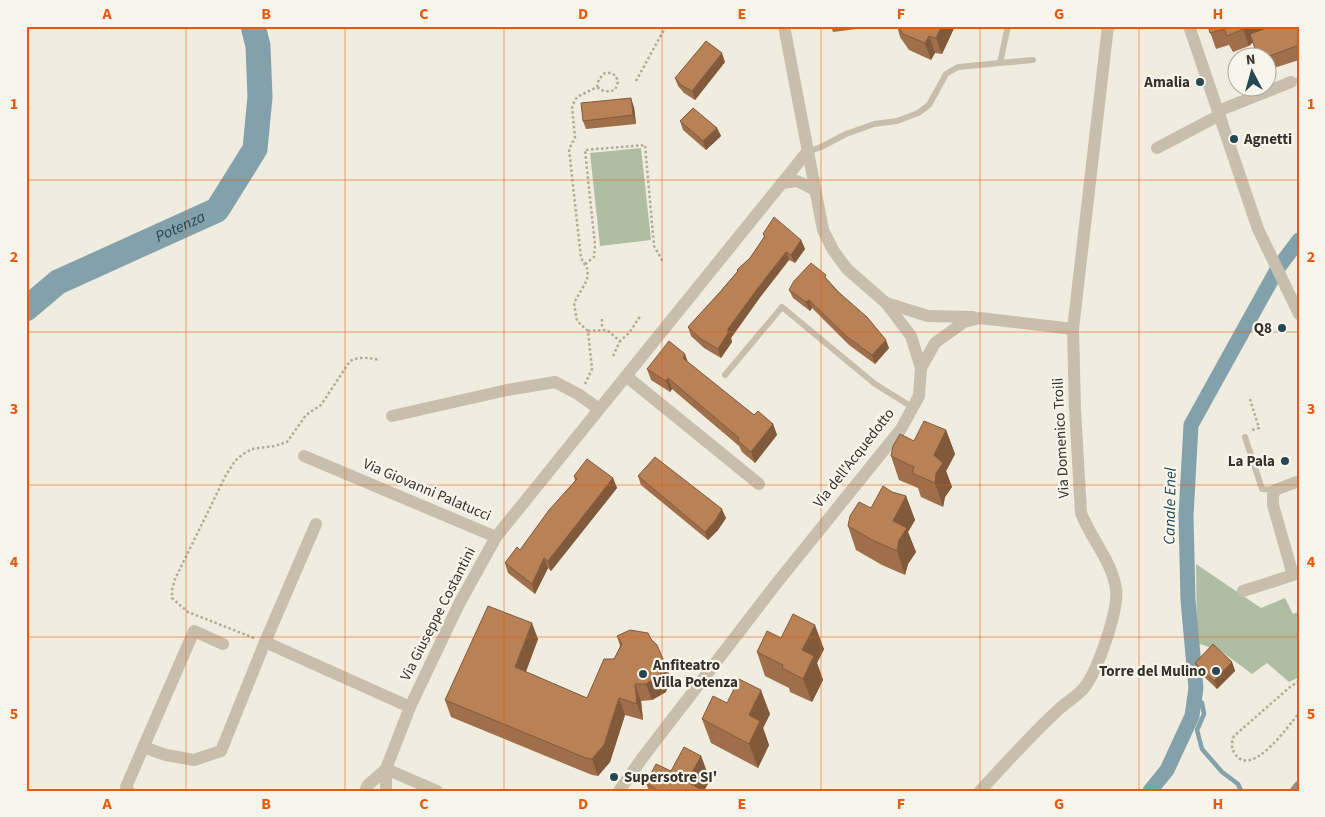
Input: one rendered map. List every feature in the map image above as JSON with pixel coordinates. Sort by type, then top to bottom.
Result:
[{"type":"main road","points":[[1296,791],[1299,787]]},
{"type":"street","name":"Via dell'Acquedotto","points":[[619,791],[776,584],[901,429],[919,396],[922,368],[911,336],[886,303],[847,268],[833,250],[823,230],[784,26]]},
{"type":"street","name":"Via Domenico Troili","points":[[980,791],[1056,711],[1083,689],[1093,675],[1114,617],[1117,591],[1110,566],[1086,526],[1081,513],[1073,329],[1108,26]]},
{"type":"street","points":[[1189,26],[1258,229],[1299,314]]},
{"type":"street","points":[[1157,148],[1219,113],[1296,81]]},
{"type":"street","name":"Via Giovanni Palatucci","points":[[304,456],[496,537],[808,152]]},
{"type":"street","points":[[782,183],[797,181],[815,190]]},
{"type":"street","points":[[886,303],[928,316],[980,318],[1073,329]]},
{"type":"street","points":[[922,368],[935,343],[964,322],[980,318]]},
{"type":"street","points":[[626,376],[759,484]]},
{"type":"street","points":[[392,416],[507,390],[555,382],[578,394],[599,410]]},
{"type":"street","points":[[1243,591],[1293,574],[1272,496],[1274,490],[1299,480]]},
{"type":"street","points":[[143,747],[166,755],[194,760],[221,751],[316,524]]},
{"type":"street","name":"Via Giuseppe Costantini","points":[[386,791],[386,769],[410,706],[459,604],[496,537]]},
{"type":"street","points":[[129,791],[126,787],[194,631],[223,644]]},
{"type":"street","name":"Via Giuseppe Costantini","points":[[265,642],[410,706]]},
{"type":"street","points":[[386,769],[437,791]]},
{"type":"street","name":"Via Giuseppe Costantini","points":[[365,791],[368,785],[386,769]]},
{"type":"lane","points":[[1000,63],[1008,26]]},
{"type":"lane","points":[[808,152],[846,134],[874,124],[897,121],[918,113],[929,105],[946,74],[958,67],[1033,60]]},
{"type":"lane","points":[[725,375],[782,307],[875,384],[912,407]]},
{"type":"lane","points":[[1246,434],[1262,489],[1274,490]]},
{"type":"path","points":[[636,81],[666,26]]},
{"type":"path","points":[[611,72],[616,76],[618,82],[615,90],[608,92],[597,87],[599,78],[604,73],[611,72]]},
{"type":"path","points":[[578,394],[592,369],[588,331],[577,321],[574,303],[587,280],[588,270],[581,258],[569,149],[575,138],[572,106],[577,97],[597,87]]},
{"type":"path","points":[[585,264],[594,257],[595,244],[585,150],[645,145],[654,246],[663,262]]},
{"type":"path","points":[[613,356],[620,341],[629,333],[641,315]]},
{"type":"path","points":[[602,319],[602,329]]},
{"type":"path","points":[[588,331],[607,330],[620,341]]},
{"type":"path","points":[[265,642],[188,612],[172,598],[175,579],[226,475],[235,461],[252,449],[287,442],[306,415],[321,405],[350,361],[355,358],[368,357],[380,360]]},
{"type":"path","points":[[1246,434],[1259,428],[1250,399]]},
{"type":"path","points":[[1299,681],[1234,736],[1231,743],[1232,750],[1238,758],[1245,761],[1253,761],[1276,741],[1299,713]]},
{"type":"green space","points":[[641,148],[651,240],[600,246],[590,153]]},
{"type":"green space","points":[[1196,564],[1261,608],[1285,598],[1293,614],[1299,612],[1299,677],[1289,682],[1267,663],[1252,674],[1221,651],[1197,643]]},
{"type":"building","points":[[898,26],[942,26],[936,38],[929,36],[925,43],[903,34]]},
{"type":"building","points":[[1208,26],[1247,26],[1227,36],[1224,29],[1210,33]]},
{"type":"building","points":[[1272,26],[1299,26],[1299,45],[1278,53],[1278,48],[1255,48],[1250,34]]},
{"type":"building","points":[[706,41],[722,53],[692,91],[681,85],[675,78]]},
{"type":"building","points":[[631,98],[633,115],[583,121],[581,103]]},
{"type":"building","points":[[693,108],[717,128],[703,141],[680,121]]},
{"type":"building","points":[[774,217],[801,240],[791,255],[786,252],[758,288],[728,329],[728,333],[718,349],[701,339],[688,327],[737,270],[750,258],[765,236],[763,234]]},
{"type":"building","points":[[811,263],[826,275],[825,277],[836,290],[867,317],[886,340],[872,355],[846,336],[809,300],[806,302],[789,290],[794,281]]},
{"type":"building","points":[[669,341],[685,354],[683,358],[754,415],[758,411],[773,424],[751,452],[738,441],[739,438],[668,378],[666,381],[647,369]]},
{"type":"building","points":[[924,421],[946,430],[934,455],[943,463],[936,473],[935,483],[912,473],[914,467],[891,456],[893,446],[900,434],[914,441]]},
{"type":"building","points":[[655,457],[722,509],[715,521],[705,532],[638,476]]},
{"type":"building","points":[[587,459],[613,478],[548,561],[544,558],[532,584],[505,563],[517,547],[520,550],[549,510],[577,479],[574,476]]},
{"type":"building","points":[[883,486],[892,492],[906,496],[893,521],[907,528],[899,540],[897,551],[874,541],[848,526],[850,516],[859,502],[871,508]]},
{"type":"building","points":[[488,606],[532,623],[515,667],[587,698],[604,659],[614,659],[622,644],[617,636],[630,630],[648,633],[657,645],[663,659],[660,675],[646,684],[635,684],[637,704],[619,698],[604,745],[592,759],[586,758],[445,700]]},
{"type":"building","points":[[793,614],[815,625],[802,650],[814,656],[803,679],[782,668],[783,665],[757,652],[767,631],[781,638]]},
{"type":"building","points":[[1213,644],[1232,662],[1214,681],[1195,663]]},
{"type":"building","points":[[739,679],[761,690],[749,715],[760,721],[749,744],[702,719],[713,696],[727,703]]},
{"type":"building","points":[[684,747],[701,756],[687,782],[702,791],[659,791],[646,783],[656,764],[671,771]]},
{"type":"waterway","name":"Potenza","points":[[26,309],[58,282],[217,210],[255,149],[260,97],[258,46],[253,26]]},
{"type":"waterway","name":"Canale Enel","points":[[1150,791],[1167,770],[1192,716],[1196,688],[1188,600],[1186,516],[1191,425],[1278,268],[1299,240]]},
{"type":"waterway","points":[[1195,697],[1202,703],[1204,714],[1197,730],[1202,749],[1222,772],[1238,784],[1241,791]]},
{"type":"place","name":"Amalia","points":[[1200,82]]},
{"type":"place","name":"Agnetti","points":[[1234,139]]},
{"type":"place","name":"Q8","points":[[1282,328]]},
{"type":"place","name":"La Pala","points":[[1285,461]]},
{"type":"place","name":"Torre del Mulino","points":[[1216,671]]},
{"type":"place","name":"Anfiteatro Villa Potenza","points":[[643,674]]},
{"type":"place","name":"Supersotre SI'","points":[[614,777]]}]
